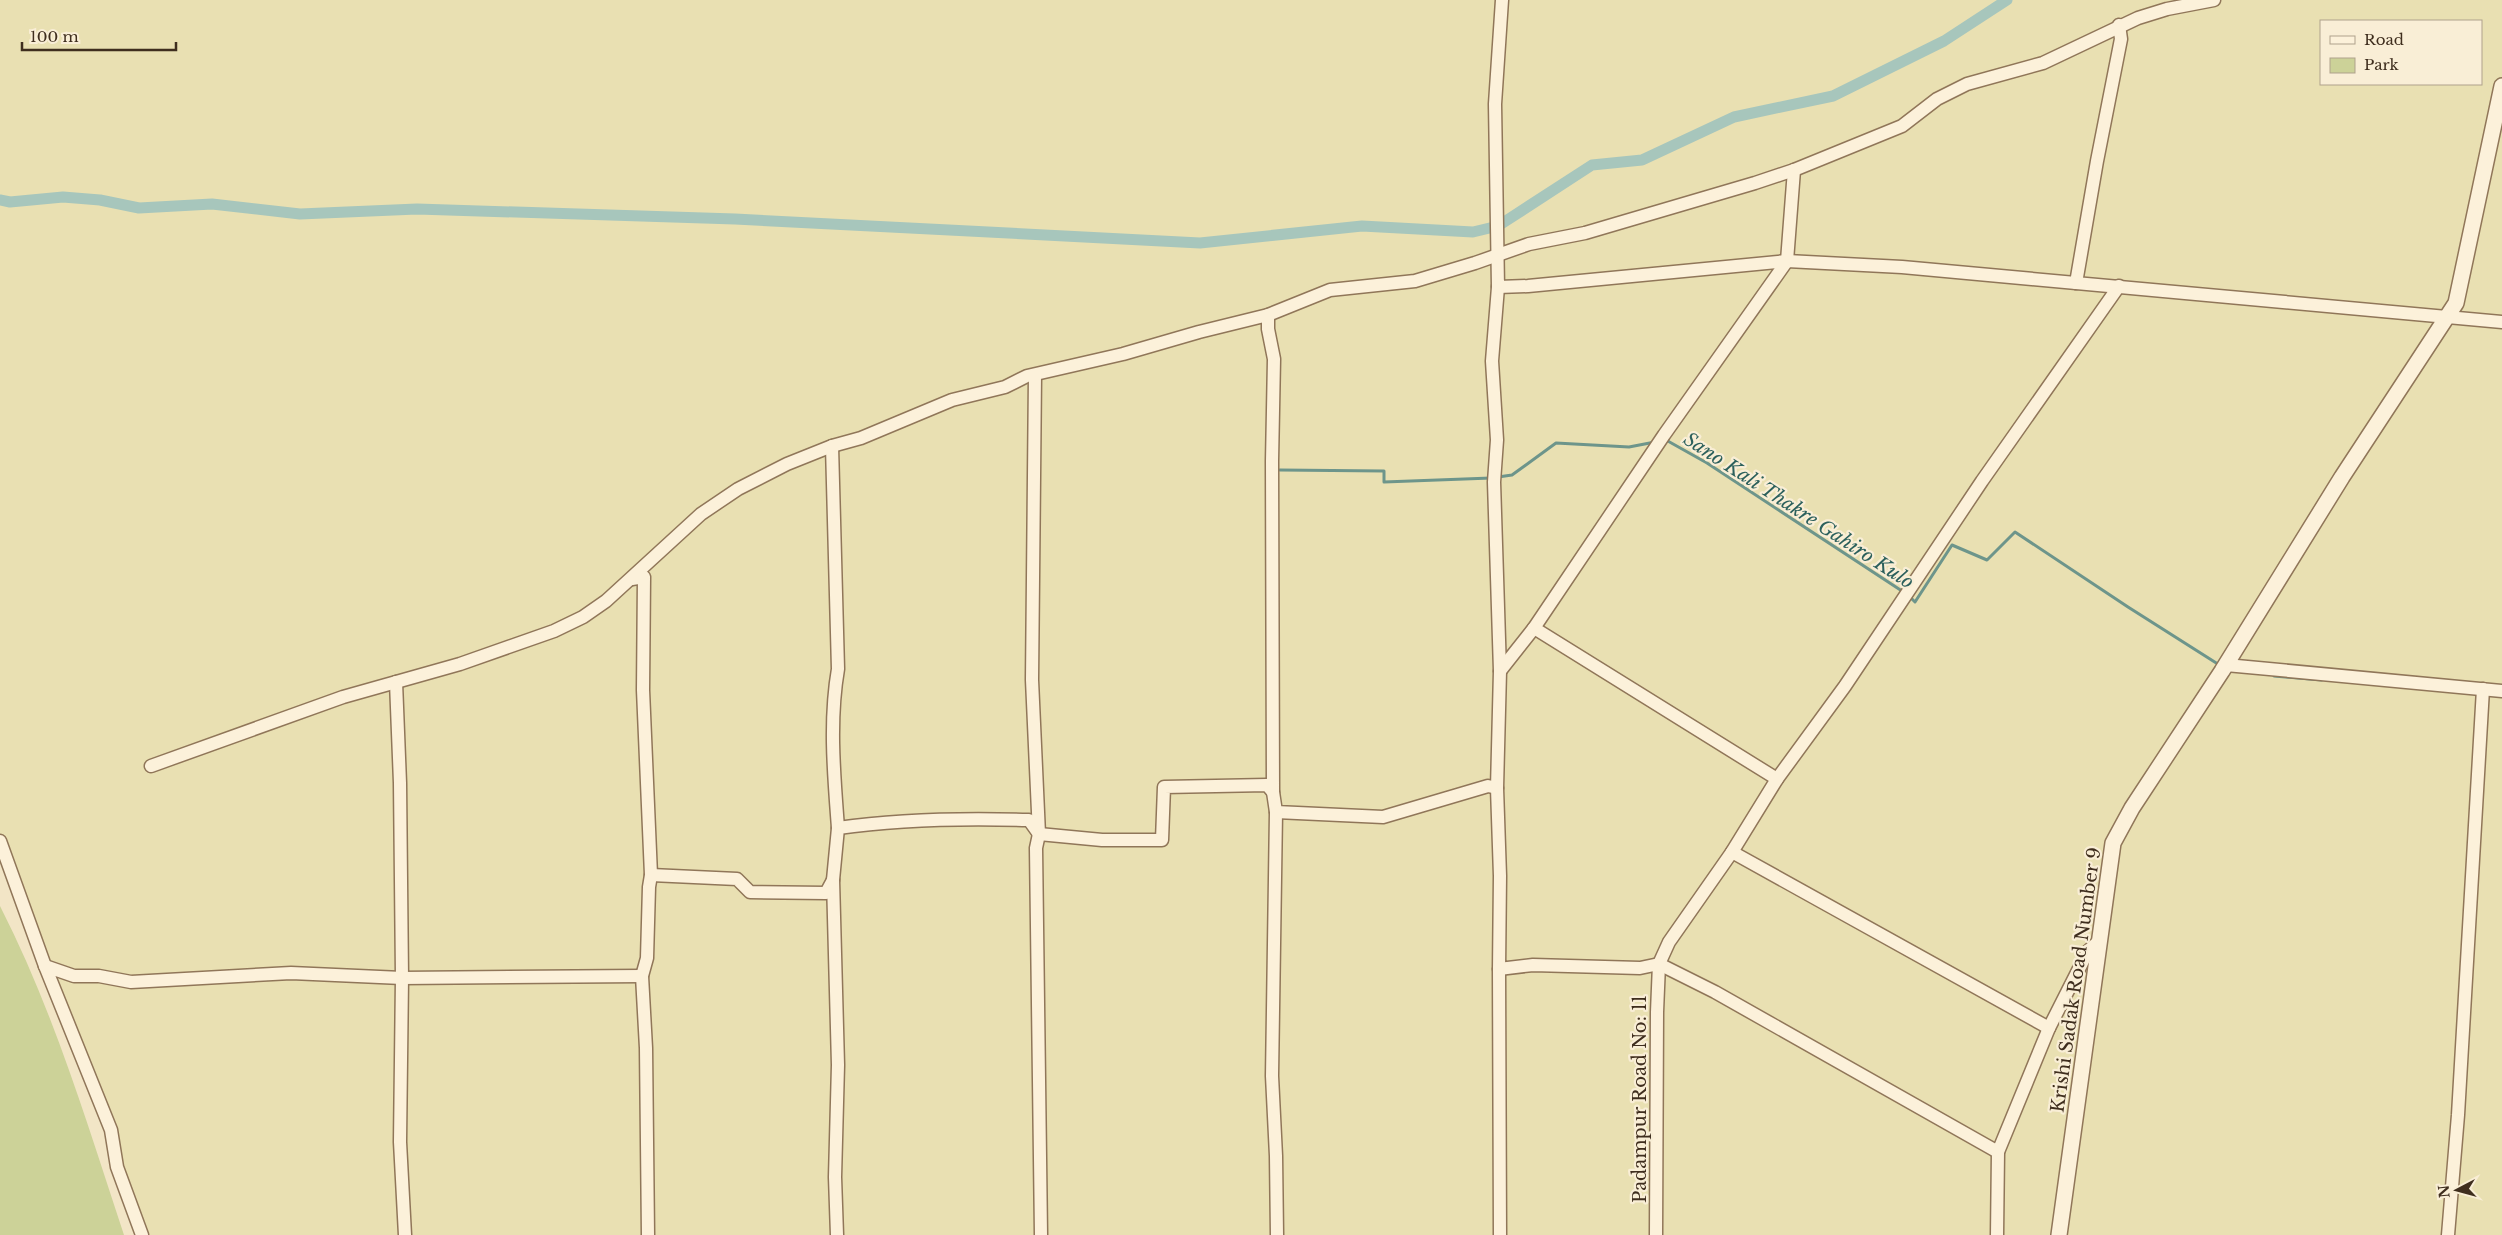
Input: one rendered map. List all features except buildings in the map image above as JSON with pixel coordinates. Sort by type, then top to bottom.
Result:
[{"type":"street","points":[[1500,1235],[1500,876],[1497,788],[1500,671],[1494,482],[1497,440],[1492,361],[1498,302],[1495,104],[1502,0]]},
{"type":"street","points":[[151,766],[288,716],[460,664],[554,631],[606,601],[701,514],[738,489],[786,464],[832,446],[861,438],[952,400],[1005,387],[1027,376],[1035,376],[1268,315],[1330,290],[1415,281],[1497,258],[1530,244],[1585,233],[1794,170],[1902,126],[1937,99],[1967,84],[2043,63],[2119,25],[2167,9],[2214,0]]},
{"type":"street","points":[[2076,282],[2121,39],[2119,25]]},
{"type":"street","points":[[2448,317],[2456,303],[2502,86]]},
{"type":"street","points":[[1500,671],[1534,628],[1664,435],[1787,261],[1794,170]]},
{"type":"street","points":[[1498,287],[1528,286],[1787,261],[2076,282],[2116,291],[2502,322]]},
{"type":"street","points":[[1659,964],[1669,942],[1732,852],[1777,779],[1845,686],[1982,481],[2116,291]]},
{"type":"street","points":[[1268,315],[1268,329],[1274,359],[1272,460],[1273,792],[1276,812],[1272,1076],[1277,1235]]},
{"type":"street","name":"Krishi Sadak Road Number 9","points":[[2059,1235],[2113,843],[2168,752],[2224,668],[2342,477],[2448,317]]},
{"type":"street","points":[[1035,376],[1032,680],[1039,834],[1036,848],[1041,1235]]},
{"type":"street","points":[[832,446],[838,669],[834,692],[834,770],[838,828],[833,880],[838,1065],[835,1177],[837,1235]]},
{"type":"street","points":[[632,579],[644,577],[645,587],[642,608],[652,876],[649,887],[647,958],[642,976],[646,1048],[648,1235]]},
{"type":"street","points":[[1534,628],[1777,779]]},
{"type":"street","points":[[2224,668],[2502,691]]},
{"type":"street","points":[[396,682],[400,783],[402,978],[400,1142],[405,1235]]},
{"type":"street","points":[[2448,1235],[2458,1115],[2483,689]]},
{"type":"street","points":[[838,828],[868,823],[1002,819],[1029,820],[1039,834],[1102,840],[1162,840],[1164,787],[1267,785],[1273,792]]},
{"type":"street","points":[[1276,812],[1383,818],[1488,786],[1497,788]]},
{"type":"street","points":[[0,840],[45,966],[111,1130],[117,1167],[142,1235]]},
{"type":"street","points":[[1732,852],[2049,1028]]},
{"type":"street","points":[[652,876],[737,879],[750,892],[826,893],[833,880]]},
{"type":"street","points":[[1997,1235],[1998,1152],[2049,1028],[2088,951],[2099,941]]},
{"type":"street","points":[[1499,969],[1533,965],[1640,968],[1659,964],[1714,992],[1998,1152]]},
{"type":"street","name":"Padampur Road No: 11","points":[[1656,1235],[1659,964]]},
{"type":"street","points":[[45,966],[74,976],[99,976],[131,982],[291,973],[402,978],[642,976]]},
{"type":"shaded area","points":[[0,0],[2502,0],[2502,1235],[142,1235],[111,1130],[0,841]]},
{"type":"green space","points":[[0,906],[37,986],[53,1027],[83,1110],[124,1235],[0,1235]]},
{"type":"waterway","points":[[0,200],[10,202],[63,197],[100,200],[139,208],[212,204],[300,214],[417,209],[735,219],[1200,243],[1362,226],[1473,232],[1498,226],[1592,165],[1642,160],[1734,117],[1833,96],[1944,41],[2007,0]]},
{"type":"waterway","name":"Sano Kali Thakre Gahiro Kulo","points":[[1666,440],[1707,463],[1905,593]]},
{"type":"waterway","name":"Sano Kali Thakre Gahiro Kulo","points":[[1498,477],[1512,475],[1556,443],[1629,447],[1655,442]]},
{"type":"waterway","name":"Sano Kali Thakre Gahiro Kulo","points":[[1280,470],[1384,471],[1384,482],[1491,478]]},
{"type":"waterway","name":"Sano Kali Thakre Gahiro Kulo","points":[[1910,597],[1915,602],[1952,545],[1987,560],[2015,532],[2221,666]]},
{"type":"waterway","name":"Sano Kali Thakre Gahiro Kulo","points":[[2274,676],[2322,680]]}]
